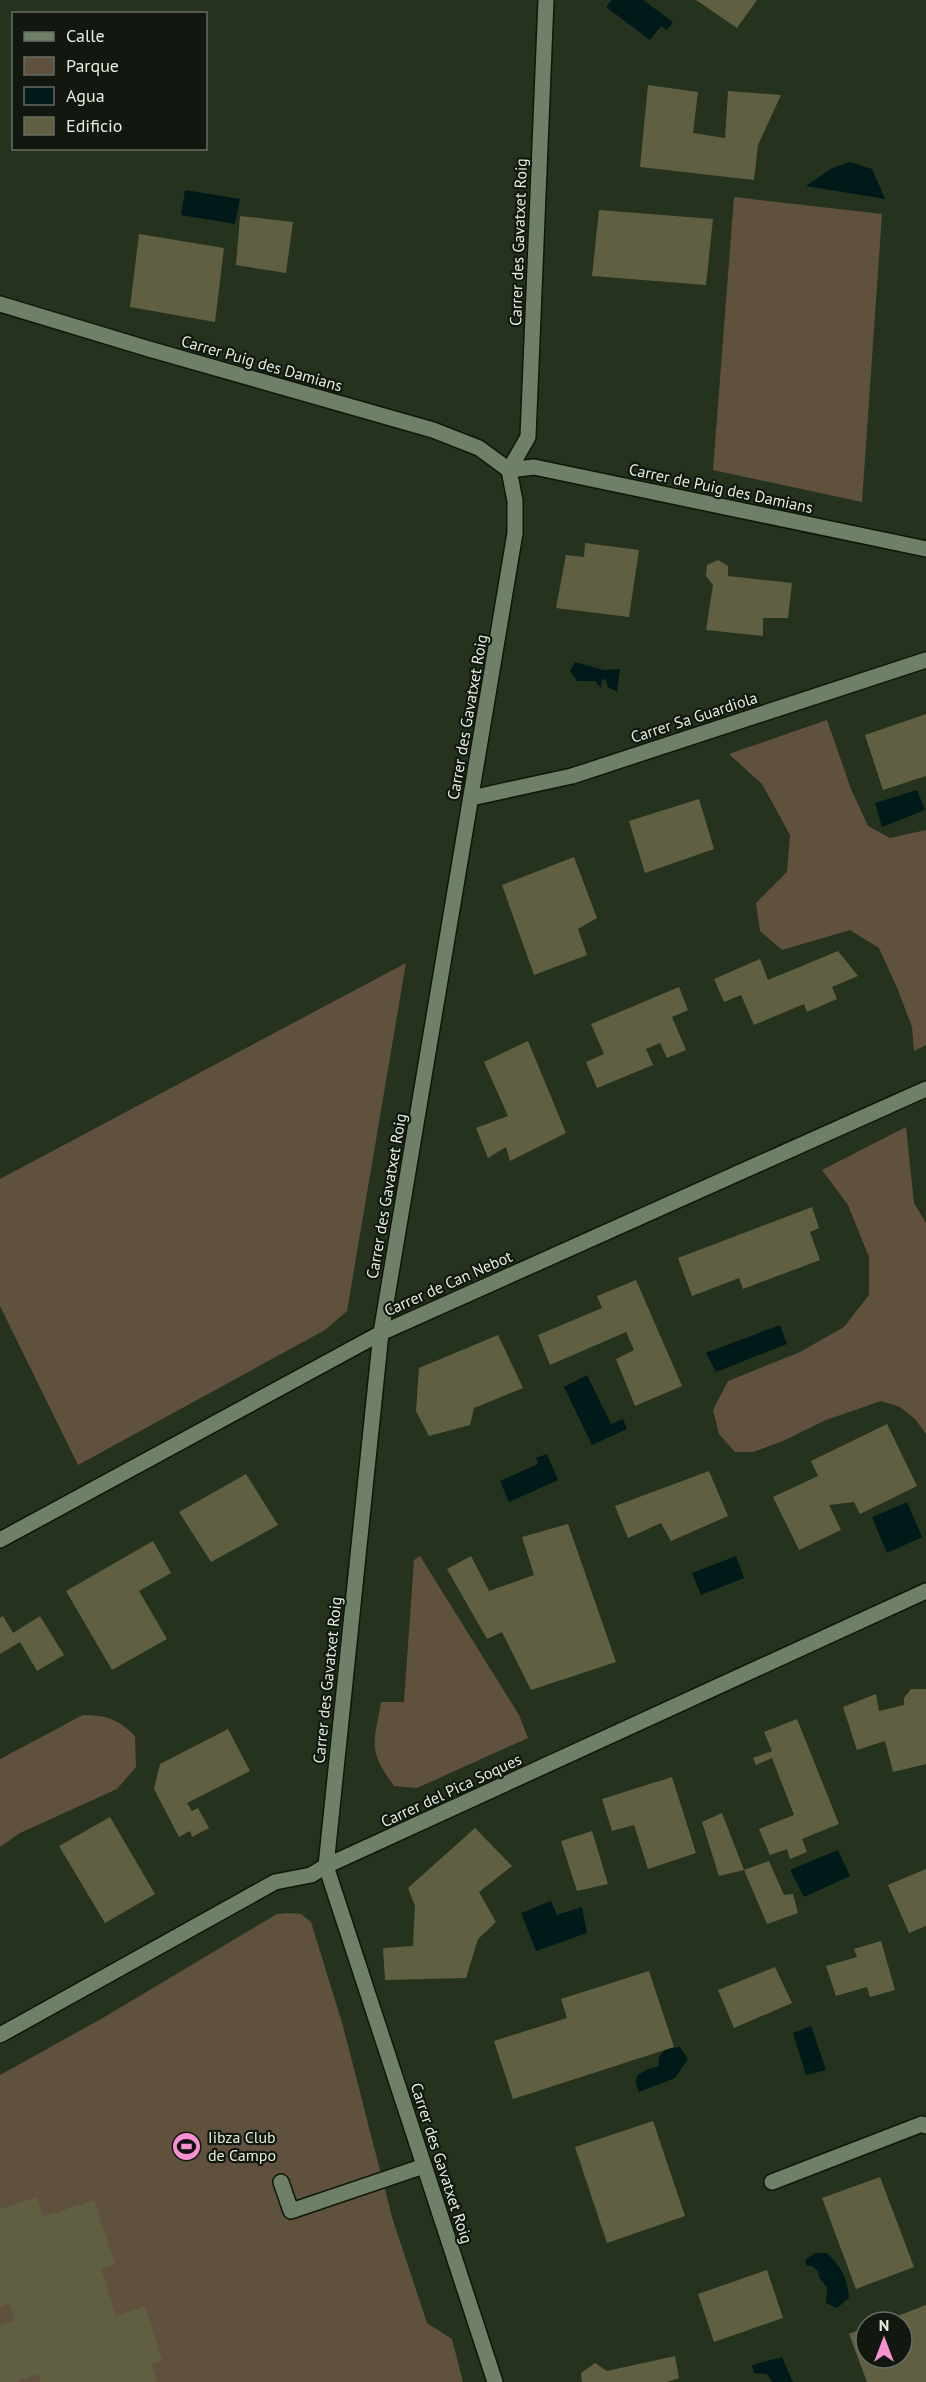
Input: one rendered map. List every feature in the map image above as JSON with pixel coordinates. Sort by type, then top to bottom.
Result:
[{"type":"street","name":"Carrer des Gavatxet Roig","points":[[495,2382],[326,1866],[381,1333],[515,533],[515,501],[508,470],[528,437],[546,0]]},
{"type":"street","name":"Carrer Puig des Damians","points":[[0,303],[149,349],[433,430],[479,448],[508,470]]},
{"type":"street","name":"Carrer de Puig des Damians","points":[[508,470],[534,467],[926,549]]},
{"type":"street","name":"Carrer Sa Guardiola","points":[[471,798],[572,776],[926,660]]},
{"type":"street","name":"Carrer de Can Nebot","points":[[0,1540],[381,1333],[926,1089]]},
{"type":"street","name":"Carrer del Pica Soques","points":[[0,2035],[275,1882],[311,1875],[326,1866],[926,1591]]},
{"type":"street","points":[[772,2182],[922,2124],[926,2126]]},
{"type":"street","points":[[280,2182],[291,2211],[424,2166]]},
{"type":"green space","points":[[734,197],[882,214],[862,502],[713,470]]},
{"type":"green space","points":[[827,720],[851,789],[868,826],[890,838],[926,830],[926,1045],[914,1051],[912,1027],[879,948],[850,930],[782,950],[760,931],[756,903],[787,872],[790,835],[762,784],[729,754]]},
{"type":"green space","points":[[406,963],[347,1311],[325,1330],[78,1465],[0,1306],[0,1179]]},
{"type":"green space","points":[[906,1127],[914,1203],[926,1223],[926,1434],[915,1419],[900,1407],[881,1401],[826,1420],[783,1441],[753,1452],[735,1452],[719,1434],[713,1410],[728,1381],[800,1352],[844,1327],[869,1295],[869,1257],[848,1205],[822,1170]]},
{"type":"green space","points":[[420,1556],[519,1715],[528,1738],[417,1788],[394,1786],[376,1754],[375,1737],[381,1702],[404,1702],[414,1560]]},
{"type":"green space","points":[[83,1715],[111,1719],[135,1736],[136,1767],[117,1789],[20,1833],[0,1847],[0,1759]]},
{"type":"green space","name":"Iibza Club de Campo","points":[[277,1914],[301,1914],[311,1922],[343,2026],[392,2217],[427,2323],[452,2339],[463,2382],[0,2382],[0,2075],[101,2019]]},
{"type":"water","points":[[612,0],[643,0],[673,22],[667,30],[661,26],[650,40],[606,7]]},
{"type":"water","points":[[850,162],[872,169],[885,199],[806,186],[832,168]]},
{"type":"water","points":[[185,190],[240,199],[235,224],[181,215]]},
{"type":"water","points":[[575,662],[604,670],[620,669],[617,692],[608,687],[606,680],[602,679],[601,688],[595,681],[577,681],[570,671]]},
{"type":"water","points":[[917,790],[925,810],[882,827],[875,803]]},
{"type":"water","points":[[780,1325],[787,1344],[716,1372],[706,1353]]},
{"type":"water","points":[[587,1375],[611,1424],[623,1419],[627,1429],[592,1445],[564,1387]]},
{"type":"water","points":[[547,1454],[558,1480],[509,1502],[500,1481],[538,1464],[536,1458]]},
{"type":"water","points":[[907,1502],[922,1537],[887,1553],[872,1517]]},
{"type":"water","points":[[736,1556],[744,1578],[701,1595],[692,1573]]},
{"type":"water","points":[[838,1850],[850,1876],[804,1897],[790,1870]]},
{"type":"water","points":[[551,1901],[557,1915],[582,1907],[587,1933],[536,1951],[521,1913]]},
{"type":"water","points":[[811,2026],[826,2070],[806,2075],[793,2033]]},
{"type":"water","points":[[680,2047],[688,2059],[675,2078],[639,2092],[636,2084],[637,2075],[658,2067],[659,2057],[666,2049]]},
{"type":"water","points":[[815,2253],[827,2253],[845,2278],[849,2298],[837,2308],[826,2303],[827,2288],[819,2277],[818,2271],[812,2266],[807,2266],[805,2260]]},
{"type":"water","points":[[782,2357],[793,2382],[772,2382],[767,2374],[754,2373],[752,2365]]},
{"type":"building","points":[[696,0],[757,0],[737,28]]},
{"type":"building","points":[[648,85],[698,92],[693,133],[725,138],[728,91],[781,95],[758,145],[754,180],[640,167]]},
{"type":"building","points":[[599,210],[713,219],[706,285],[592,276]]},
{"type":"building","points":[[240,216],[293,222],[286,273],[236,265]]},
{"type":"building","points":[[139,234],[224,248],[215,322],[130,307]]},
{"type":"building","points":[[585,543],[639,550],[629,617],[556,608],[566,555],[584,557]]},
{"type":"building","points":[[718,560],[728,566],[728,576],[792,583],[788,618],[763,618],[763,636],[706,630],[713,585],[706,576],[707,565]]},
{"type":"building","points":[[926,714],[926,776],[883,790],[865,735]]},
{"type":"building","points":[[699,799],[714,849],[645,873],[629,821]]},
{"type":"building","points":[[574,857],[597,918],[578,929],[587,955],[534,975],[502,885]]},
{"type":"building","points":[[838,951],[858,976],[832,987],[837,999],[807,1012],[804,1004],[754,1025],[741,995],[724,1002],[714,979],[760,959],[768,980]]},
{"type":"building","points":[[679,987],[688,1010],[672,1017],[686,1050],[667,1058],[660,1043],[646,1049],[653,1065],[597,1088],[586,1062],[604,1054],[591,1024]]},
{"type":"building","points":[[528,1041],[566,1133],[510,1161],[506,1147],[488,1158],[476,1128],[508,1116],[484,1062]]},
{"type":"building","points":[[812,1207],[819,1228],[810,1232],[820,1260],[743,1289],[739,1278],[692,1296],[678,1258]]},
{"type":"building","points":[[636,1280],[682,1386],[635,1406],[616,1359],[634,1350],[626,1332],[550,1365],[538,1335],[602,1308],[597,1296]]},
{"type":"building","points":[[498,1335],[523,1388],[474,1408],[470,1425],[429,1436],[416,1411],[419,1368]]},
{"type":"building","points":[[887,1424],[917,1486],[860,1514],[854,1502],[829,1505],[841,1530],[799,1550],[773,1497],[818,1476],[811,1461]]},
{"type":"building","points":[[709,1471],[728,1516],[671,1541],[661,1523],[628,1538],[615,1506]]},
{"type":"building","points":[[246,1474],[278,1525],[211,1562],[179,1512]]},
{"type":"building","points":[[568,1524],[616,1662],[531,1690],[502,1632],[487,1639],[447,1569],[471,1556],[489,1591],[534,1575],[522,1537]]},
{"type":"building","points":[[153,1541],[171,1573],[139,1591],[167,1639],[112,1670],[66,1591]]},
{"type":"building","points":[[3,1616],[13,1633],[40,1616],[64,1655],[37,1671],[20,1642],[0,1654],[0,1618]]},
{"type":"building","points":[[911,1689],[926,1689],[926,1764],[893,1772],[885,1741],[857,1750],[843,1707],[876,1694],[879,1711],[904,1705],[904,1698]]},
{"type":"building","points":[[797,1719],[839,1824],[802,1839],[807,1852],[790,1859],[787,1849],[770,1855],[759,1829],[794,1815],[772,1758],[756,1765],[753,1758],[772,1751],[764,1732]]},
{"type":"building","points":[[228,1729],[250,1771],[187,1803],[192,1811],[198,1808],[209,1828],[192,1837],[190,1831],[179,1837],[154,1789],[160,1764]]},
{"type":"building","points":[[672,1777],[696,1853],[648,1869],[634,1825],[612,1831],[602,1799]]},
{"type":"building","points":[[722,1813],[744,1870],[719,1876],[702,1822]]},
{"type":"building","points":[[110,1817],[155,1894],[105,1923],[59,1846]]},
{"type":"building","points":[[475,1828],[512,1866],[479,1892],[496,1922],[478,1939],[466,1978],[385,1980],[383,1948],[413,1946],[415,1906],[408,1888]]},
{"type":"building","points":[[592,1831],[608,1884],[577,1891],[561,1841]]},
{"type":"building","points":[[769,1861],[784,1895],[793,1894],[798,1913],[767,1924],[744,1870]]},
{"type":"building","points":[[926,1869],[926,1926],[909,1933],[888,1885]]},
{"type":"building","points":[[881,1941],[895,1990],[870,1997],[867,1987],[836,1996],[826,1966],[857,1957],[854,1949]]},
{"type":"building","points":[[775,1967],[792,2003],[734,2028],[718,1990]]},
{"type":"building","points":[[649,1971],[674,2047],[513,2099],[494,2041],[567,2018],[561,1999]]},
{"type":"building","points":[[653,2121],[685,2216],[607,2243],[575,2147]]},
{"type":"building","points":[[880,2177],[914,2267],[856,2289],[822,2198]]},
{"type":"building","points":[[37,2197],[43,2217],[94,2200],[115,2264],[101,2268],[116,2316],[145,2306],[162,2360],[151,2364],[157,2382],[41,2382],[38,2374],[14,2382],[0,2382],[0,2326],[15,2321],[10,2304],[0,2307],[0,2209]]},
{"type":"building","points":[[767,2270],[783,2318],[714,2342],[698,2294]]},
{"type":"building","points":[[926,2305],[926,2382],[867,2382],[862,2370],[914,2370],[913,2310]]},
{"type":"building","points":[[854,2332],[854,2347],[849,2334]]},
{"type":"building","points":[[675,2356],[679,2378],[667,2382],[582,2382],[581,2373],[595,2363],[607,2371]]},
{"type":"place","name":"Iibza Club de Campo","points":[[187,2146]]}]
